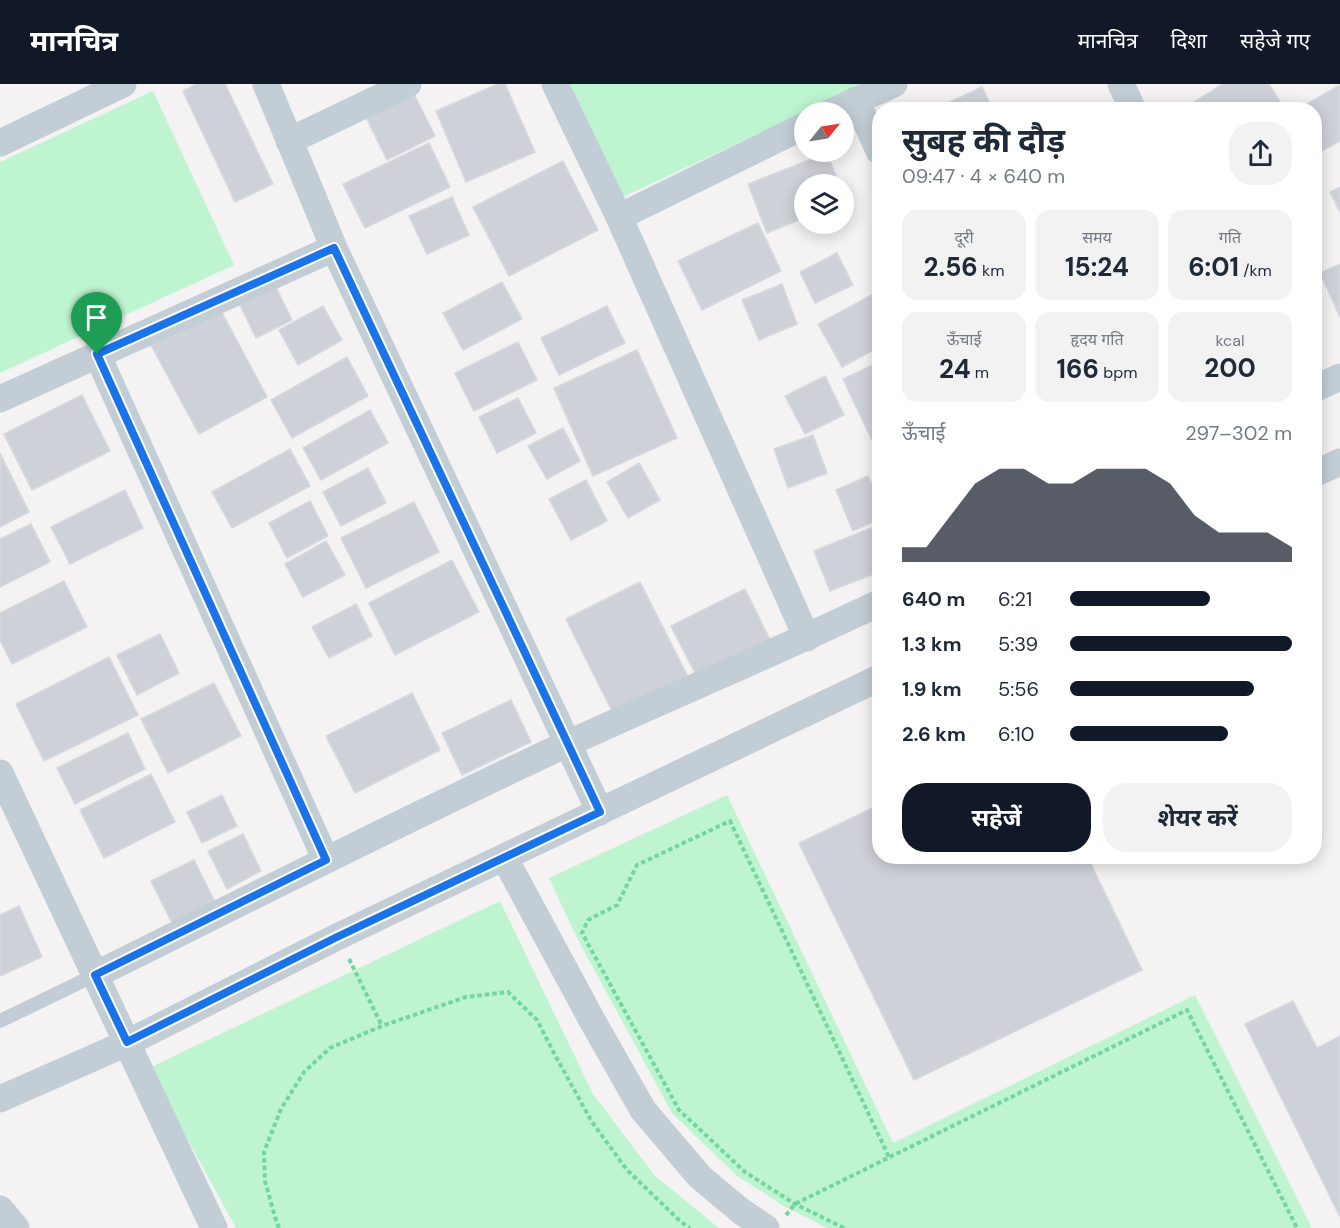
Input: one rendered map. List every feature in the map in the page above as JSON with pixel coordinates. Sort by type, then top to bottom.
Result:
[{"type":"street","points":[[0,142],[123,84]]},
{"type":"street","points":[[266,84],[334,248],[600,812]]},
{"type":"street","points":[[289,141],[408,84]]},
{"type":"street","points":[[555,84],[619,217],[807,638]]},
{"type":"street","points":[[852,102],[894,84]]},
{"type":"street","points":[[1121,84],[1129,102]]},
{"type":"street","points":[[856,100],[872,135]]},
{"type":"street","points":[[619,217],[794,131]]},
{"type":"street","points":[[0,399],[334,248]]},
{"type":"street","points":[[97,354],[326,860]]},
{"type":"street","points":[[1322,385],[1340,377]]},
{"type":"street","points":[[1322,470],[1340,462]]},
{"type":"street","points":[[95,975],[326,860],[568,744],[807,638],[872,606]]},
{"type":"street","points":[[0,1099],[127,1042],[337,937],[872,681]]},
{"type":"street","points":[[0,773],[214,1228]]},
{"type":"street","points":[[504,857],[643,1110],[700,1177],[742,1212],[774,1224]]},
{"type":"street","points":[[0,1209],[16,1228]]},
{"type":"lane","points":[[0,1021],[95,975]]},
{"type":"path","points":[[844,1228],[795,1204],[745,1172],[679,1110],[582,933],[588,920],[617,905],[637,865],[730,821],[889,1157]]},
{"type":"path","points":[[337,937],[382,1026]]},
{"type":"path","points":[[279,1228],[265,1181],[264,1152],[281,1109],[304,1072],[330,1048],[382,1026],[466,997],[508,992],[537,1020],[592,1122],[627,1170],[690,1228]]},
{"type":"path","points":[[774,1224],[795,1204],[1187,1010],[1297,1228]]},
{"type":"green space","points":[[570,84],[864,84],[826,102],[794,102],[794,117],[623,197]]},
{"type":"green space","points":[[153,91],[234,265],[0,373],[0,162]]},
{"type":"green space","points":[[727,795],[893,1143],[1195,995],[1312,1228],[827,1228],[784,1206],[737,1176],[672,1113],[576,936],[549,878]]},
{"type":"green space","points":[[500,901],[593,1094],[655,1176],[719,1228],[236,1228],[149,1068]]},
{"type":"building","points":[[196,84],[225,84],[273,184],[235,202],[183,91]]},
{"type":"building","points":[[498,84],[505,84],[535,152],[466,182],[436,111]]},
{"type":"building","points":[[1223,84],[1269,84],[1280,102],[1194,102]]},
{"type":"building","points":[[1340,85],[1340,141],[1322,151],[1322,102],[1310,102]]},
{"type":"building","points":[[982,87],[989,102],[950,102]]},
{"type":"building","points":[[412,90],[435,136],[387,160],[364,113]]},
{"type":"building","points":[[429,143],[450,187],[365,228],[343,184]]},
{"type":"building","points":[[563,161],[598,230],[509,276],[473,207]]},
{"type":"building","points":[[804,162],[830,162],[835,174],[794,174],[794,222],[767,233],[748,184]]},
{"type":"building","points":[[1340,187],[1340,212],[1330,192]]},
{"type":"building","points":[[452,197],[469,235],[427,254],[409,216]]},
{"type":"building","points":[[758,223],[781,271],[702,310],[678,261]]},
{"type":"building","points":[[837,253],[853,285],[815,303],[800,272]]},
{"type":"building","points":[[1340,264],[1340,317],[1322,277],[1322,272]]},
{"type":"building","points":[[502,282],[522,319],[463,350],[443,313]]},
{"type":"building","points":[[274,283],[292,320],[256,338],[238,301]]},
{"type":"building","points":[[782,284],[797,324],[759,340],[742,300]]},
{"type":"building","points":[[872,295],[872,351],[842,367],[818,324]]},
{"type":"building","points":[[323,306],[342,340],[298,365],[279,330]]},
{"type":"building","points":[[607,306],[625,343],[559,375],[541,338]]},
{"type":"building","points":[[220,309],[267,397],[199,434],[151,345]]},
{"type":"building","points":[[518,342],[537,380],[474,411],[455,373]]},
{"type":"building","points":[[637,350],[677,438],[593,476],[554,388]]},
{"type":"building","points":[[347,357],[368,396],[292,438],[271,400]]},
{"type":"building","points":[[872,365],[872,440],[843,379]]},
{"type":"building","points":[[825,376],[844,415],[805,434],[785,396]]},
{"type":"building","points":[[82,395],[110,451],[32,490],[4,434]]},
{"type":"building","points":[[518,398],[536,433],[497,453],[479,417]]},
{"type":"building","points":[[370,410],[388,443],[321,480],[303,448]]},
{"type":"building","points":[[563,428],[580,461],[547,479],[528,446]]},
{"type":"building","points":[[813,435],[827,473],[788,488],[774,449]]},
{"type":"building","points":[[290,449],[310,486],[232,528],[212,492]]},
{"type":"building","points":[[0,453],[29,512],[0,527]]},
{"type":"building","points":[[639,463],[660,500],[628,518],[607,482]]},
{"type":"building","points":[[368,468],[386,503],[341,526],[323,492]]},
{"type":"building","points":[[868,476],[872,485],[872,522],[853,531],[836,490]]},
{"type":"building","points":[[586,480],[607,521],[571,540],[549,499]]},
{"type":"building","points":[[125,490],[143,528],[70,564],[51,527]]},
{"type":"building","points":[[310,501],[328,536],[287,558],[269,523]]},
{"type":"building","points":[[414,502],[439,552],[366,588],[341,538]]},
{"type":"building","points":[[31,524],[50,562],[0,587],[0,539]]},
{"type":"building","points":[[871,528],[872,575],[830,591],[814,551]]},
{"type":"building","points":[[326,541],[345,575],[303,597],[285,564]]},
{"type":"building","points":[[452,560],[479,612],[395,655],[369,603]]},
{"type":"building","points":[[64,581],[87,627],[12,664],[0,640],[0,613]]},
{"type":"building","points":[[640,582],[689,679],[615,717],[566,619]]},
{"type":"building","points":[[745,589],[771,642],[698,679],[671,626]]},
{"type":"building","points":[[356,604],[372,636],[329,658],[312,627]]},
{"type":"building","points":[[160,634],[179,673],[137,695],[117,655]]},
{"type":"building","points":[[109,657],[138,715],[44,761],[16,704]]},
{"type":"building","points":[[214,683],[241,736],[168,773],[141,719]]},
{"type":"building","points":[[412,693],[440,750],[355,793],[326,736]]},
{"type":"building","points":[[511,700],[531,742],[462,775],[442,733]]},
{"type":"building","points":[[128,733],[145,769],[75,804],[57,768]]},
{"type":"building","points":[[151,774],[175,822],[104,858],[80,810]]},
{"type":"building","points":[[222,795],[237,826],[202,843],[187,812]]},
{"type":"building","points":[[872,808],[872,864],[1091,864],[1142,970],[914,1080],[799,843]]},
{"type":"building","points":[[243,834],[261,871],[227,889],[208,851]]},
{"type":"building","points":[[194,860],[215,902],[172,923],[151,881]]},
{"type":"building","points":[[19,906],[42,957],[0,976],[0,915]]},
{"type":"building","points":[[1293,1001],[1317,1048],[1340,1036],[1340,1217],[1245,1024]]},
{"type":"route","points":[[334,248],[600,812],[337,937],[127,1042],[95,975],[326,860],[97,354],[334,248]]}]
